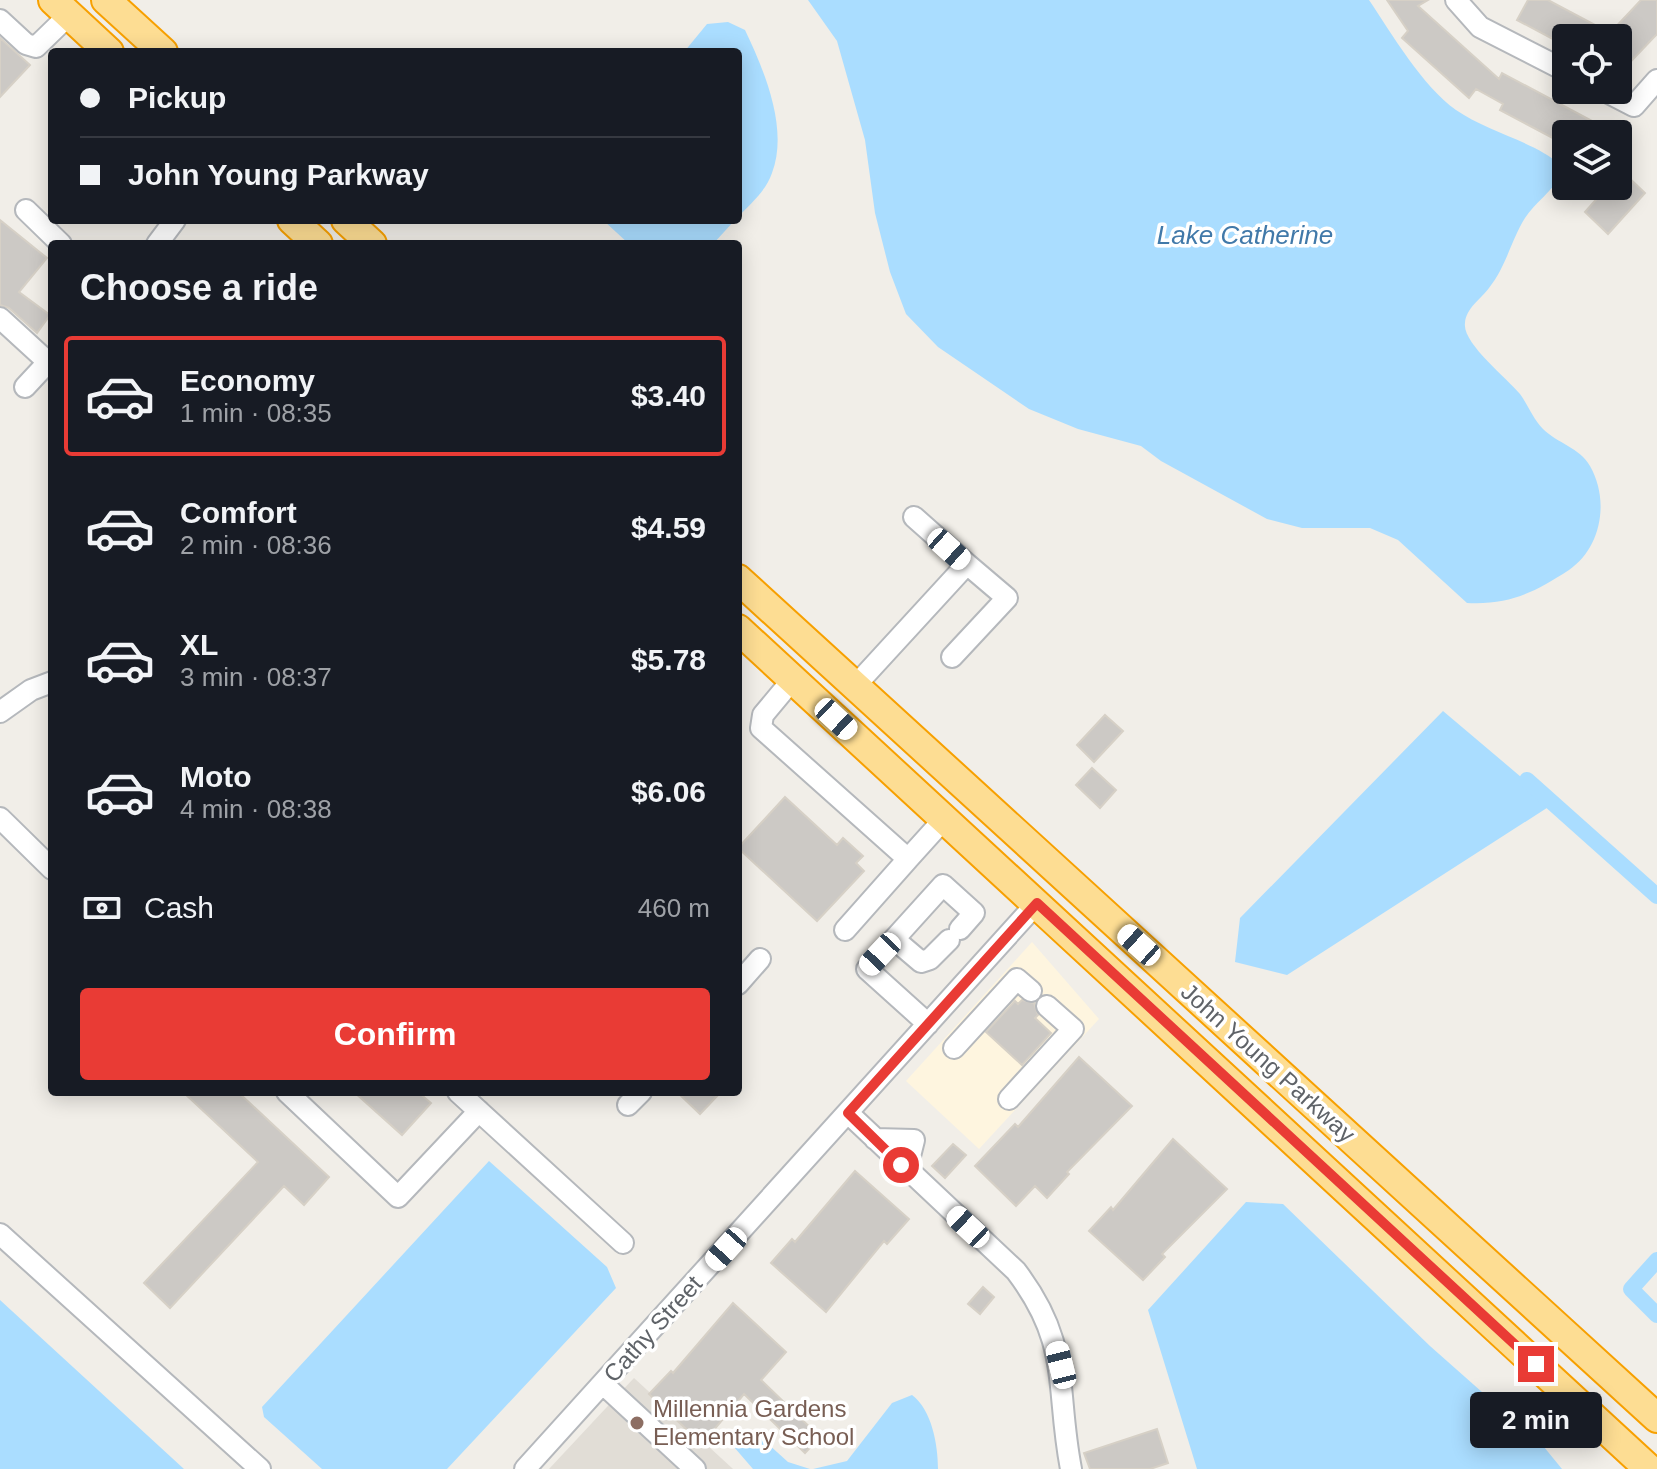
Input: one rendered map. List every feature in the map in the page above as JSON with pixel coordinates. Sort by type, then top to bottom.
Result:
[{"type":"highway","points":[[107,3],[158,48]]},
{"type":"highway","points":[[61,8],[105,48]]},
{"type":"highway","points":[[296,224],[314,240]]},
{"type":"highway","points":[[350,224],[368,240]]},
{"type":"highway","name":"John Young Parkway","points":[[742,583],[1657,1418]]},
{"type":"highway","name":"John Young Parkway","points":[[742,633],[1649,1469]]},
{"type":"highway","points":[[1037,903],[1071,908],[1139,945]]},
{"type":"street","points":[[1456,0],[1480,27],[1552,64]]},
{"type":"street","points":[[0,20],[26,44],[36,47],[61,8]]},
{"type":"street","points":[[1630,104],[1634,106],[1657,80]]},
{"type":"street","points":[[26,210],[57,240]]},
{"type":"street","points":[[0,318],[48,358]]},
{"type":"street","points":[[25,387],[48,362]]},
{"type":"street","points":[[914,517],[1007,598],[952,657]]},
{"type":"street","points":[[855,686],[967,564]]},
{"type":"street","points":[[793,679],[763,715],[761,728],[908,859]]},
{"type":"street","points":[[0,712],[31,690],[48,684]]},
{"type":"street","points":[[0,818],[48,865]]},
{"type":"street","points":[[845,930],[945,818]]},
{"type":"street","points":[[894,939],[921,962],[930,959],[974,913],[943,885],[894,939],[867,969],[928,1024]]},
{"type":"street","name":"Cathy Street","points":[[525,1469],[1037,903]]},
{"type":"street","points":[[742,979],[760,959]]},
{"type":"street","points":[[954,1048],[1017,979],[1031,991]]},
{"type":"street","points":[[1009,1099],[1073,1029],[1047,1006]]},
{"type":"street","points":[[291,1096],[398,1197],[479,1111]]},
{"type":"street","points":[[462,1096],[623,1243]]},
{"type":"street","points":[[848,1113],[1016,1271],[1037,1299],[1053,1333],[1061,1365],[1071,1469]]},
{"type":"street","points":[[0,1234],[260,1469]]},
{"type":"street","points":[[603,1384],[695,1469]]},
{"type":"shaded area","points":[[1032,942],[1099,1019],[979,1149],[906,1081]]},
{"type":"shaded area","name":"Millennia Gardens Elementary School","points":[[634,1378],[733,1469],[549,1469]]},
{"type":"water","name":"Lake Catherine","points":[[808,0],[1369,0],[1408,59],[1443,100],[1468,117],[1552,159],[1552,188],[1525,218],[1500,270],[1471,308],[1465,323],[1470,340],[1520,394],[1539,425],[1590,466],[1600,494],[1601,508],[1589,549],[1569,570],[1521,596],[1496,602],[1467,603],[1398,540],[1370,528],[1302,528],[1267,519],[1161,461],[1141,446],[1078,429],[1029,409],[938,347],[906,314],[890,272],[875,213],[865,140],[837,41]]},
{"type":"water","points":[[728,22],[745,30],[766,81],[776,119],[778,137],[772,173],[766,186],[742,213],[742,48],[687,48],[707,24]]},
{"type":"water","points":[[607,224],[731,224],[717,240],[625,240]]},
{"type":"water","points":[[1443,711],[1553,804],[1287,975],[1235,962],[1240,918]]},
{"type":"water","points":[[489,1161],[607,1267],[616,1288],[447,1469],[322,1469],[264,1417],[262,1407]]},
{"type":"water","points":[[1246,1202],[1283,1204],[1430,1346],[1544,1447],[1562,1469],[1197,1469],[1148,1310]]},
{"type":"water","points":[[0,1300],[184,1469],[0,1469]]},
{"type":"water","points":[[912,1395],[929,1419],[937,1449],[938,1469],[813,1469],[847,1461],[892,1403]]},
{"type":"water","points":[[740,1434],[757,1434],[788,1462],[810,1469],[753,1469],[734,1447]]},
{"type":"building","points":[[1387,0],[1428,0],[1418,6],[1499,79],[1502,73],[1552,100],[1552,104],[1560,104],[1590,120],[1552,120],[1552,138],[1500,110],[1503,104],[1476,89],[1469,98],[1402,38],[1408,31]]},
{"type":"building","points":[[1528,0],[1548,0],[1593,24],[1552,24],[1552,39],[1517,20]]},
{"type":"building","points":[[1641,0],[1657,0],[1657,34],[1632,60],[1632,24],[1618,24]]},
{"type":"building","points":[[0,38],[30,65],[0,97]]},
{"type":"building","points":[[1632,181],[1645,193],[1608,234],[1585,212],[1596,200],[1632,200]]},
{"type":"building","points":[[0,220],[47,258],[19,292],[48,314],[48,318],[37,333],[9,308],[0,305]]},
{"type":"building","points":[[1105,715],[1123,731],[1094,762],[1077,745]]},
{"type":"building","points":[[1092,768],[1116,790],[1100,808],[1076,785]]},
{"type":"building","points":[[785,797],[837,845],[843,838],[863,856],[856,863],[864,871],[817,921],[742,852],[742,844]]},
{"type":"building","points":[[1022,1000],[1034,1003],[1038,1015],[1035,1018],[1051,1033],[1022,1065],[986,1032],[1015,1001],[1018,1004]]},
{"type":"building","points":[[1079,1057],[1132,1106],[1067,1172],[1069,1174],[1047,1198],[1035,1186],[1016,1206],[975,1166],[1015,1124],[1018,1127]]},
{"type":"building","points":[[187,1096],[242,1096],[329,1177],[304,1205],[284,1186],[170,1308],[144,1283],[258,1162]]},
{"type":"building","points":[[358,1096],[423,1096],[431,1103],[402,1135]]},
{"type":"building","points":[[681,1096],[717,1096],[700,1114]]},
{"type":"building","points":[[1173,1139],[1227,1189],[1162,1254],[1165,1257],[1143,1280],[1089,1231],[1111,1207],[1113,1210]]},
{"type":"building","points":[[953,1144],[966,1155],[945,1178],[932,1166]]},
{"type":"building","points":[[855,1171],[909,1219],[887,1244],[884,1241],[826,1312],[771,1263],[792,1239],[795,1242]]},
{"type":"building","points":[[983,1287],[994,1297],[980,1314],[968,1304]]},
{"type":"building","points":[[733,1303],[786,1352],[761,1380],[820,1437],[805,1453],[744,1394],[702,1444],[649,1394],[671,1371],[673,1373]]},
{"type":"building","points":[[1157,1429],[1168,1463],[1150,1469],[1090,1469],[1084,1453]]},
{"type":"waterway","points":[[1527,780],[1657,896]]},
{"type":"waterway","points":[[1657,1260],[1631,1289],[1657,1315]]},
{"type":"place","name":"Millennia Gardens Elementary School","points":[[637,1423]]},
{"type":"route","points":[[901,1165],[848,1113],[1037,903],[1536,1364]]}]
